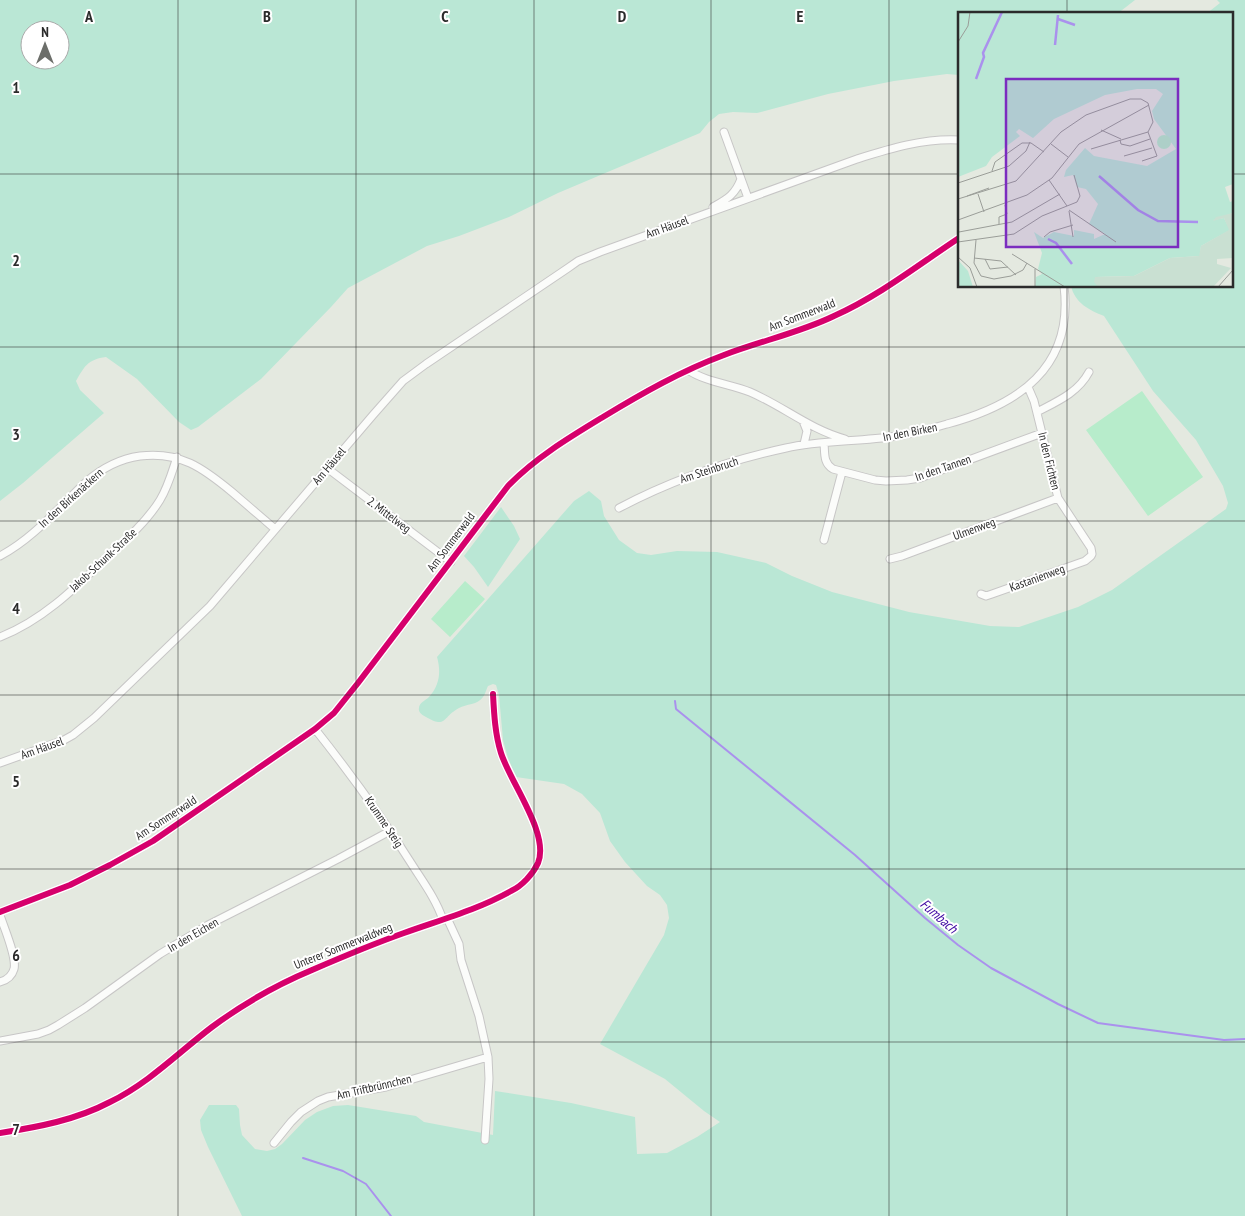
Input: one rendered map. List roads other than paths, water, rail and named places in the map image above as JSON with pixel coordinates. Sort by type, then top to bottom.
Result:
[{"type":"street","points":[[724,132],[748,198]]},
{"type":"street","name":"Am Häusel","points":[[0,763],[64,740],[89,723],[210,606],[388,397],[403,382],[426,364],[578,261],[695,217],[879,152],[919,143],[958,140]]},
{"type":"street","name":"Am Häusel","points":[[695,217],[728,198],[737,189],[741,178]]},
{"type":"street","name":"Am Sommerwald","points":[[0,914],[70,885],[146,845],[315,729],[334,713],[517,476],[578,432],[626,403],[688,370],[724,355],[809,326],[850,308],[886,287],[958,239]]},
{"type":"street","name":"In den Birken","points":[[688,370],[698,376],[751,392],[826,433],[851,441],[903,435],[956,422],[996,407],[1028,387],[1040,375],[1057,348],[1064,325],[1064,288]]},
{"type":"street","points":[[1037,412],[1078,388],[1083,383],[1088,372]]},
{"type":"street","name":"In den Fichten","points":[[1028,387],[1037,412],[1058,498],[1089,544],[1092,550],[1091,556]]},
{"type":"street","points":[[803,421],[807,431],[804,444]]},
{"type":"street","name":"In den Tannen","points":[[824,443],[825,460],[834,469],[875,480],[907,480],[920,478],[1042,432]]},
{"type":"street","name":"Am Steinbruch","points":[[619,508],[703,470],[804,444],[851,441]]},
{"type":"street","name":"In den Birkenäckern","points":[[0,556],[30,536],[86,482],[107,466],[127,459],[145,456],[162,455],[194,465],[213,476],[275,529]]},
{"type":"street","name":"Jakob-Schunk-Straße","points":[[0,638],[26,626],[57,603],[136,530],[160,499],[176,458]]},
{"type":"street","name":"2. Mittelweg","points":[[327,468],[451,562]]},
{"type":"street","points":[[824,540],[842,472]]},
{"type":"street","name":"Ulmenweg","points":[[890,559],[1058,498]]},
{"type":"street","name":"Kastanienweg","points":[[981,594],[986,596],[992,594],[1085,561],[1091,556]]},
{"type":"street","name":"Unterer Sommerwaldweg","points":[[0,1132],[62,1121],[110,1102],[139,1085],[216,1024],[264,992],[309,971],[390,938],[491,901],[513,890],[529,877],[539,861],[541,847],[537,831],[501,753],[493,694]]},
{"type":"street","name":"Krumme Steig","points":[[315,729],[361,789],[390,831],[434,899],[459,944],[461,960],[479,1016],[488,1057],[489,1079],[485,1140]]},
{"type":"street","name":"In den Eichen","points":[[0,1041],[38,1034],[58,1025],[160,954],[197,931],[390,831]]},
{"type":"street","points":[[0,914],[14,960],[13,972],[9,978],[0,982]]},
{"type":"street","name":"Am Triftbrünnchen","points":[[274,1143],[301,1112],[318,1101],[386,1087],[488,1057]]},
{"type":"waterway","name":"Fumbach","points":[[675,701],[676,709],[855,855],[925,918],[958,945],[991,968],[1098,1023],[1224,1040],[1245,1039]]},
{"type":"waterway","points":[[303,1158],[343,1171],[366,1184],[391,1216]]}]
